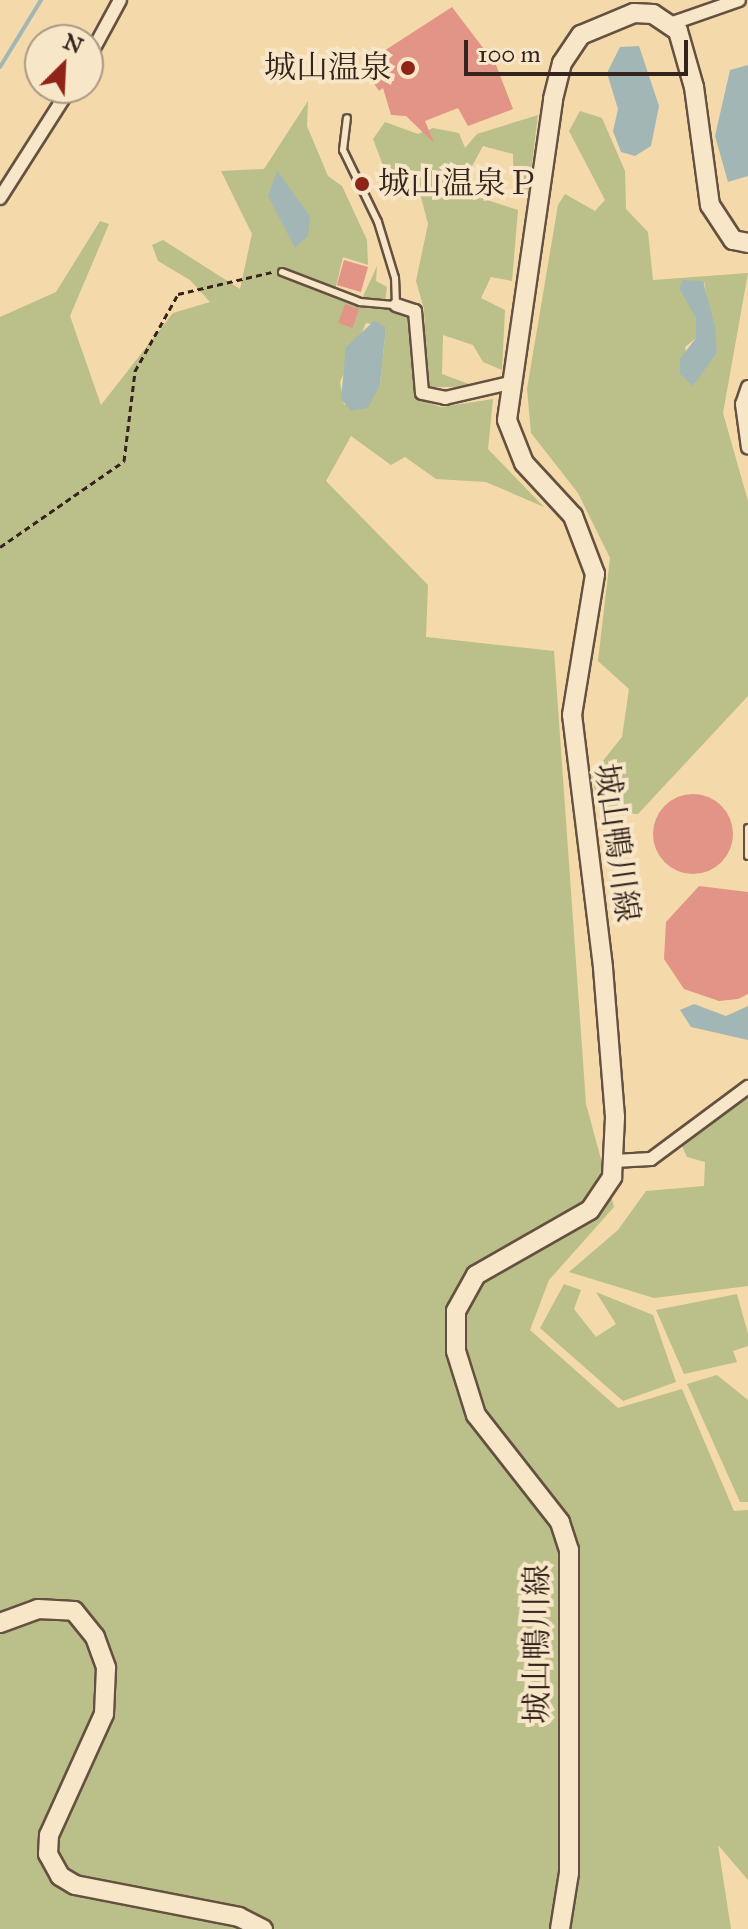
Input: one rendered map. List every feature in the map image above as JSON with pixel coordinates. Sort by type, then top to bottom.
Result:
[{"type":"main road","name":"城山鴨川線","points":[[560,1929],[569,1873],[569,1550],[560,1522],[476,1415],[456,1351],[456,1311],[476,1275],[495,1259],[590,1210],[612,1177],[614,1161],[603,967],[572,715],[595,574],[573,516],[511,441],[510,383],[562,63],[581,35],[606,20],[634,13],[670,24]]},
{"type":"main road","points":[[670,24],[686,46],[710,205],[733,240],[748,243]]},
{"type":"main road","points":[[0,1623],[38,1609],[74,1611],[95,1637],[106,1668],[104,1714],[49,1835],[48,1854],[60,1876],[75,1885],[239,1917],[263,1929]]},
{"type":"street","points":[[104,30],[120,0]]},
{"type":"street","points":[[670,24],[739,0]]},
{"type":"street","points":[[0,198],[60,104]]},
{"type":"street","points":[[396,305],[415,311],[422,393],[445,398],[510,383]]},
{"type":"street","points":[[748,387],[742,404],[748,448]]},
{"type":"street","points":[[614,1161],[651,1159],[748,1087]]},
{"type":"lane","points":[[282,272],[360,302],[396,305],[395,278],[378,222],[343,150],[347,118]]},
{"type":"lane","points":[[748,828],[748,856]]},
{"type":"path","points":[[0,547],[124,461],[135,371],[178,294],[262,272],[282,272]]},
{"type":"green space","points":[[308,101],[307,126],[328,176],[342,186],[367,240],[368,265],[343,257],[334,294],[360,303],[377,266],[376,281],[387,287],[384,309],[410,315],[417,399],[441,407],[493,399],[488,449],[544,507],[486,482],[436,479],[405,457],[391,465],[351,436],[326,481],[428,585],[426,637],[554,651],[586,1104],[614,1207],[549,1280],[530,1330],[618,1408],[682,1389],[734,1511],[748,1510],[748,1880],[718,1845],[731,1929],[0,1929],[0,317],[56,292],[100,221],[109,224],[70,316],[101,405],[173,313],[210,302],[190,280],[158,261],[152,245],[163,240],[240,289],[252,234],[221,171],[264,169]],"holes":[[[366,323],[386,327],[380,385],[344,405],[340,382]]]},
{"type":"green space","points":[[580,111],[602,118],[625,171],[626,209],[648,232],[653,280],[748,273],[723,413],[748,501],[748,696],[638,814],[604,812],[590,777],[622,737],[629,689],[598,661],[610,558],[578,493],[531,433],[527,389],[558,205],[565,194],[595,211],[605,200],[569,131]],"holes":[[[704,281],[717,353],[693,385],[685,347],[696,338]]]},
{"type":"green space","points":[[538,115],[528,195],[514,190],[513,154],[483,146],[471,168],[471,184],[481,198],[518,210],[512,281],[491,277],[481,298],[505,310],[502,370],[483,362],[473,345],[443,335],[442,374],[477,387],[427,387],[424,309],[416,281],[428,224],[415,174],[389,181],[373,139],[385,122],[418,134],[433,128],[459,133],[465,148],[477,134]]},
{"type":"green space","points":[[748,1096],[748,1286],[654,1298],[569,1272],[618,1230],[646,1191],[704,1186],[705,1162],[687,1157],[681,1144]]},
{"type":"green space","points":[[564,1284],[581,1290],[574,1309],[596,1337],[616,1324],[596,1292],[653,1315],[676,1382],[623,1401],[540,1328]]},
{"type":"green space","points":[[737,1294],[748,1334],[748,1346],[733,1351],[737,1362],[684,1374],[656,1310]]},
{"type":"green space","points":[[717,1375],[748,1400],[748,1502],[740,1502],[687,1384]]},
{"type":"shaded area","points":[[639,46],[659,106],[651,146],[635,156],[621,152],[613,131],[618,109],[607,73],[620,47]]},
{"type":"shaded area","points":[[748,65],[748,176],[728,182],[715,136],[730,70]]},
{"type":"shaded area","points":[[277,171],[310,216],[308,236],[295,248],[268,196]]},
{"type":"shaded area","points":[[683,280],[703,281],[715,327],[717,353],[693,386],[680,374],[680,359],[696,338],[696,318],[679,288]]},
{"type":"shaded area","points":[[374,321],[386,327],[380,385],[368,408],[351,411],[341,399],[346,347]]},
{"type":"shaded area","points":[[694,1004],[726,1016],[748,1006],[748,1040],[691,1027],[680,1010]]},
{"type":"building","points":[[452,7],[496,65],[513,109],[468,126],[458,108],[425,121],[434,143],[406,116],[391,115],[383,88],[379,91],[368,74],[376,69],[370,60]]},
{"type":"building","points":[[344,260],[368,267],[361,292],[337,285]]},
{"type":"building","points":[[345,304],[359,309],[352,328],[338,323]]},
{"type":"building","points":[[693,794],[708,797],[721,806],[730,819],[733,834],[730,849],[721,862],[708,871],[693,874],[678,871],[665,862],[656,849],[653,834],[656,819],[665,806],[678,797]]},
{"type":"building","points":[[699,886],[748,892],[748,994],[738,999],[719,1001],[684,989],[664,959],[666,922]]},
{"type":"waterway","points":[[0,67],[41,0]]},
{"type":"place","name":"城山温泉","points":[[408,68]]},
{"type":"place","name":"城山温泉Ｐ","points":[[362,184]]}]
